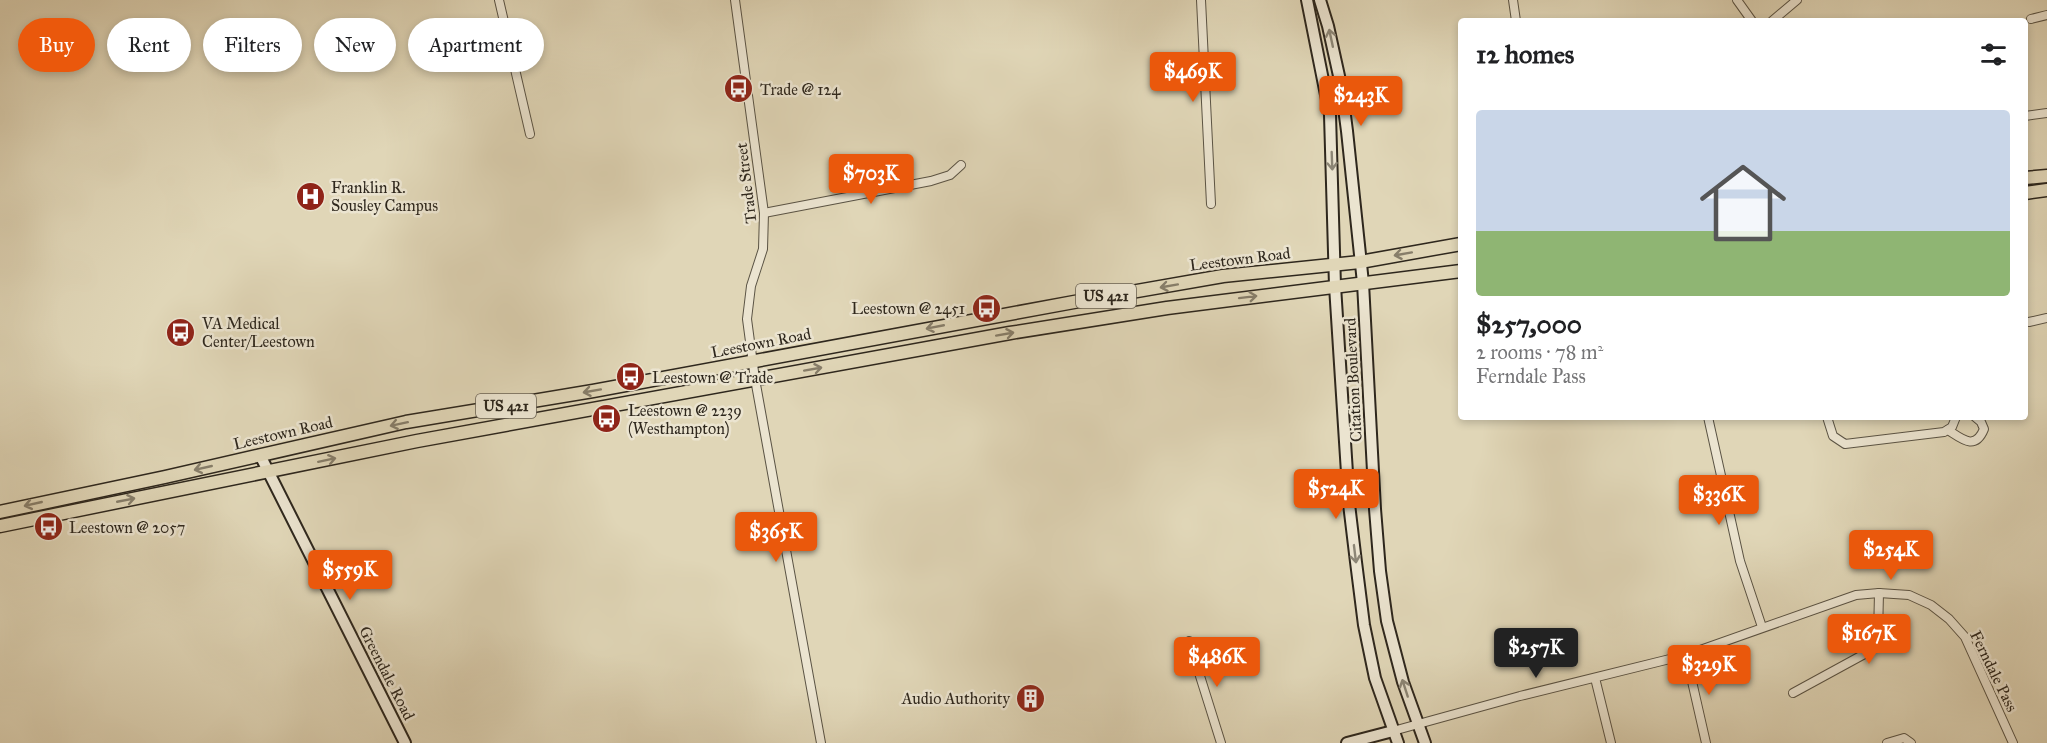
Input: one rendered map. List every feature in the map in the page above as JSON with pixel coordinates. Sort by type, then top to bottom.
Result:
[{"type":"main road","name":"Citation Boulevard","points":[[1307,0],[1330,115],[1335,286],[1354,550],[1375,678],[1398,743]]},
{"type":"main road","name":"Citation Boulevard","points":[[1320,0],[1341,85],[1363,283],[1375,509],[1387,621],[1403,682],[1425,743]]},
{"type":"main road","points":[[2028,178],[2047,176]]},
{"type":"main road","points":[[2028,193],[2047,190]]},
{"type":"main road","name":"Leestown Road","points":[[0,512],[406,422],[593,391],[1223,276],[1360,262],[1458,245]]},
{"type":"main road","name":"Leestown Road","points":[[0,526],[417,441],[1010,333],[1167,308],[1458,271]]},
{"type":"main road","name":"Greendale Road","points":[[260,455],[405,743]]},
{"type":"main road","points":[[1347,743],[1393,731]]},
{"type":"street","points":[[499,0],[530,134]]},
{"type":"street","name":"Trade Street","points":[[735,0],[764,213],[763,249],[751,286],[747,319],[752,362],[821,743]]},
{"type":"street","points":[[1200,0],[1211,204]]},
{"type":"street","points":[[1513,0],[1516,18]]},
{"type":"street","points":[[1737,0],[1750,18]]},
{"type":"street","points":[[1776,18],[1797,0]]},
{"type":"street","points":[[2031,19],[2047,15]]},
{"type":"street","points":[[2028,116],[2047,113]]},
{"type":"street","points":[[764,213],[931,181],[950,175],[961,165]]},
{"type":"street","points":[[2029,322],[2047,318]]},
{"type":"street","points":[[1709,420],[1740,561],[1762,627]]},
{"type":"street","points":[[1828,420],[1833,436],[1845,444],[1944,432],[1954,424],[1955,420]]},
{"type":"street","points":[[1948,430],[1968,442],[1975,441],[1984,429],[1979,420]]},
{"type":"street","points":[[1793,693],[1870,651],[1878,636],[1879,593]]},
{"type":"street","name":"Ferndale Pass","points":[[1393,731],[1686,655],[1856,595],[1879,593],[1909,595],[1931,604],[1949,619],[1965,637],[2013,743]]},
{"type":"street","points":[[1189,641],[1221,743]]},
{"type":"street","points":[[1686,655],[1706,743]]},
{"type":"street","points":[[1595,678],[1611,743]]},
{"type":"street","points":[[1887,743],[1899,738],[1908,739],[1911,743]]},
{"type":"place","name":"Trade @ 124","points":[[739,89]]},
{"type":"place","name":"Franklin R. Sousley Campus","points":[[310,196]]},
{"type":"place","name":"Leestown @ 2451","points":[[986,308]]},
{"type":"place","name":"VA Medical Center/Leestown","points":[[181,332]]},
{"type":"place","name":"Leestown @ Trade","points":[[631,377]]},
{"type":"place","name":"Leestown @ 2239 (Westhampton)","points":[[607,419]]},
{"type":"place","name":"Leestown @ 2057","points":[[48,527]]},
{"type":"place","name":"Audio Authority","points":[[1031,698]]}]
